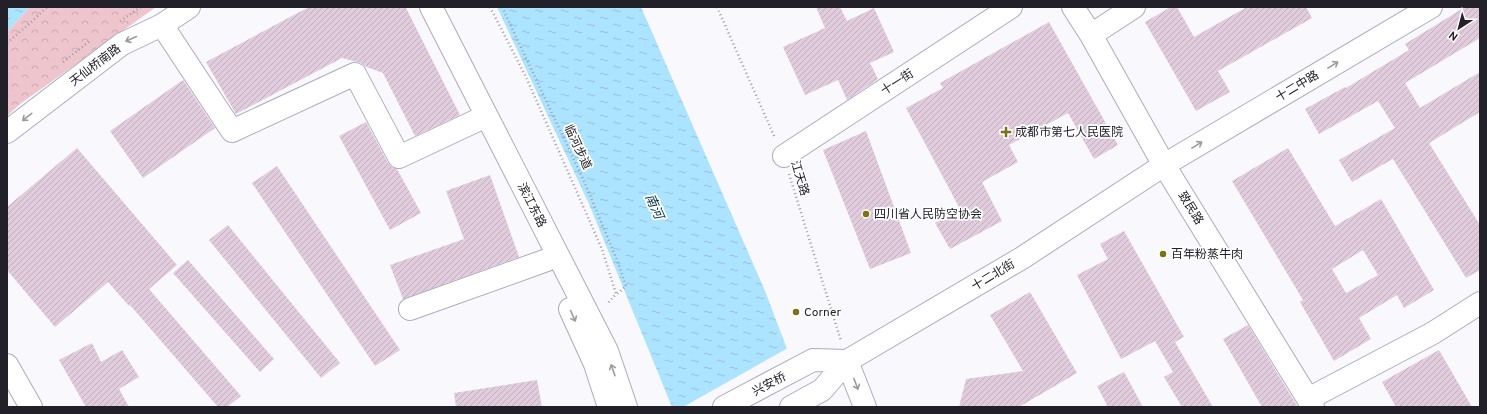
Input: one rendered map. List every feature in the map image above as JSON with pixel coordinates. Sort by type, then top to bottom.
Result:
[{"type":"street","name":"天仙桥南路","points":[[7,132],[122,44],[162,25],[189,7]]},
{"type":"street","name":"滨江东路","points":[[416,7],[480,119],[595,364],[609,407]]},
{"type":"street","name":"滨江东路","points":[[431,7],[607,351],[626,407]]},
{"type":"street","name":"十一街","points":[[784,156],[1010,7]]},
{"type":"street","name":"致民路","points":[[1073,7],[1091,35],[1164,165],[1310,403]]},
{"type":"street","points":[[1091,35],[1134,7]]},
{"type":"street","name":"十二中路","points":[[1164,165],[1431,7]]},
{"type":"street","points":[[162,25],[232,131],[356,74],[399,157],[480,119]]},
{"type":"street","name":"十二北街","points":[[847,361],[1022,258],[1164,165]]},
{"type":"street","points":[[410,309],[547,260]]},
{"type":"street","points":[[1310,403],[1433,333],[1480,303]]},
{"type":"street","name":"兴安桥","points":[[724,407],[813,360],[847,361]]},
{"type":"street","points":[[791,407],[822,390],[847,361],[865,407]]},
{"type":"street","points":[[7,365],[31,407]]},
{"type":"path","points":[[7,43],[47,7]]},
{"type":"path","points":[[490,7],[526,78],[602,250],[616,294],[607,304]]},
{"type":"path","name":"临河步道","points":[[502,7],[584,181],[618,260],[626,286],[616,294]]},
{"type":"path","name":"江天路","points":[[717,7],[784,156],[847,361]]},
{"type":"green space","points":[[30,7],[156,7],[20,104],[7,116],[7,32]]},
{"type":"water","points":[[7,7],[30,7],[7,32]]},
{"type":"water","name":"南河","points":[[497,7],[641,7],[765,291],[809,407],[672,407],[589,204]]},
{"type":"pier","points":[[788,348],[811,407],[683,407]]},
{"type":"building","points":[[309,7],[406,8],[460,115],[415,136],[383,73],[364,66],[361,63],[342,58],[236,114],[206,62]]},
{"type":"building","points":[[816,7],[840,7],[847,21],[874,8],[894,52],[870,63],[878,79],[847,100],[838,80],[805,95],[783,47],[825,28]]},
{"type":"building","points":[[1171,7],[1177,7],[1194,37],[1247,7],[1306,7],[1312,18],[1218,71],[1230,92],[1196,111],[1145,22]]},
{"type":"building","points":[[1465,7],[1480,7],[1480,38],[1405,83],[1420,108],[1480,72],[1480,112],[1429,143],[1480,225],[1480,270],[1466,278],[1393,159],[1352,182],[1339,160],[1395,128],[1378,101],[1319,134],[1305,109],[1345,87],[1346,88],[1409,50],[1405,44]]},
{"type":"building","points":[[1049,22],[1118,145],[1094,159],[1068,113],[1009,145],[1018,162],[982,182],[1002,221],[950,249],[935,223],[960,209],[906,108],[943,88],[940,83]]},
{"type":"building","points":[[183,80],[215,128],[143,178],[110,131]]},
{"type":"building","points":[[366,122],[388,163],[397,169],[421,213],[390,230],[339,136]]},
{"type":"building","points":[[866,131],[911,253],[870,269],[823,150]]},
{"type":"building","points":[[77,148],[177,265],[149,289],[241,396],[227,407],[218,407],[130,305],[129,306],[108,282],[55,327],[7,270],[7,207]]},
{"type":"building","points":[[1288,148],[1335,226],[1381,199],[1434,290],[1404,308],[1397,295],[1359,318],[1371,339],[1334,361],[1300,302],[1303,300],[1232,181]],"holes":[[[1363,250],[1378,275],[1346,293],[1332,269]]]},
{"type":"building","points":[[277,166],[400,350],[375,366],[252,183]]},
{"type":"building","points":[[490,175],[519,257],[403,299],[390,265],[464,239],[446,191]]},
{"type":"building","points":[[228,225],[340,363],[321,378],[209,240]]},
{"type":"building","points":[[1124,231],[1184,337],[1175,342],[1213,407],[1182,407],[1164,377],[1173,372],[1155,341],[1121,359],[1077,275],[1108,259],[1100,244]]},
{"type":"building","points":[[188,260],[274,359],[260,372],[173,273]]},
{"type":"building","points":[[1030,292],[1077,373],[1019,407],[959,407],[966,379],[1023,371],[990,315]]},
{"type":"building","points":[[1248,325],[1298,407],[1262,407],[1223,339]]},
{"type":"building","points":[[92,343],[101,362],[122,350],[139,377],[119,389],[129,407],[86,407],[59,360]]},
{"type":"building","points":[[1439,350],[1472,407],[1396,407],[1382,382]]},
{"type":"building","points":[[1124,372],[1143,407],[1108,407],[1097,386]]},
{"type":"building","points":[[537,380],[542,407],[456,407],[454,393]]},
{"type":"place","name":"成都市第七人民医院","points":[[1006,132]]},
{"type":"place","name":"四川省人民防空协会","points":[[866,214]]},
{"type":"place","name":"百年粉蒸牛肉","points":[[1163,254]]},
{"type":"place","name":"Corner","points":[[796,312]]}]
